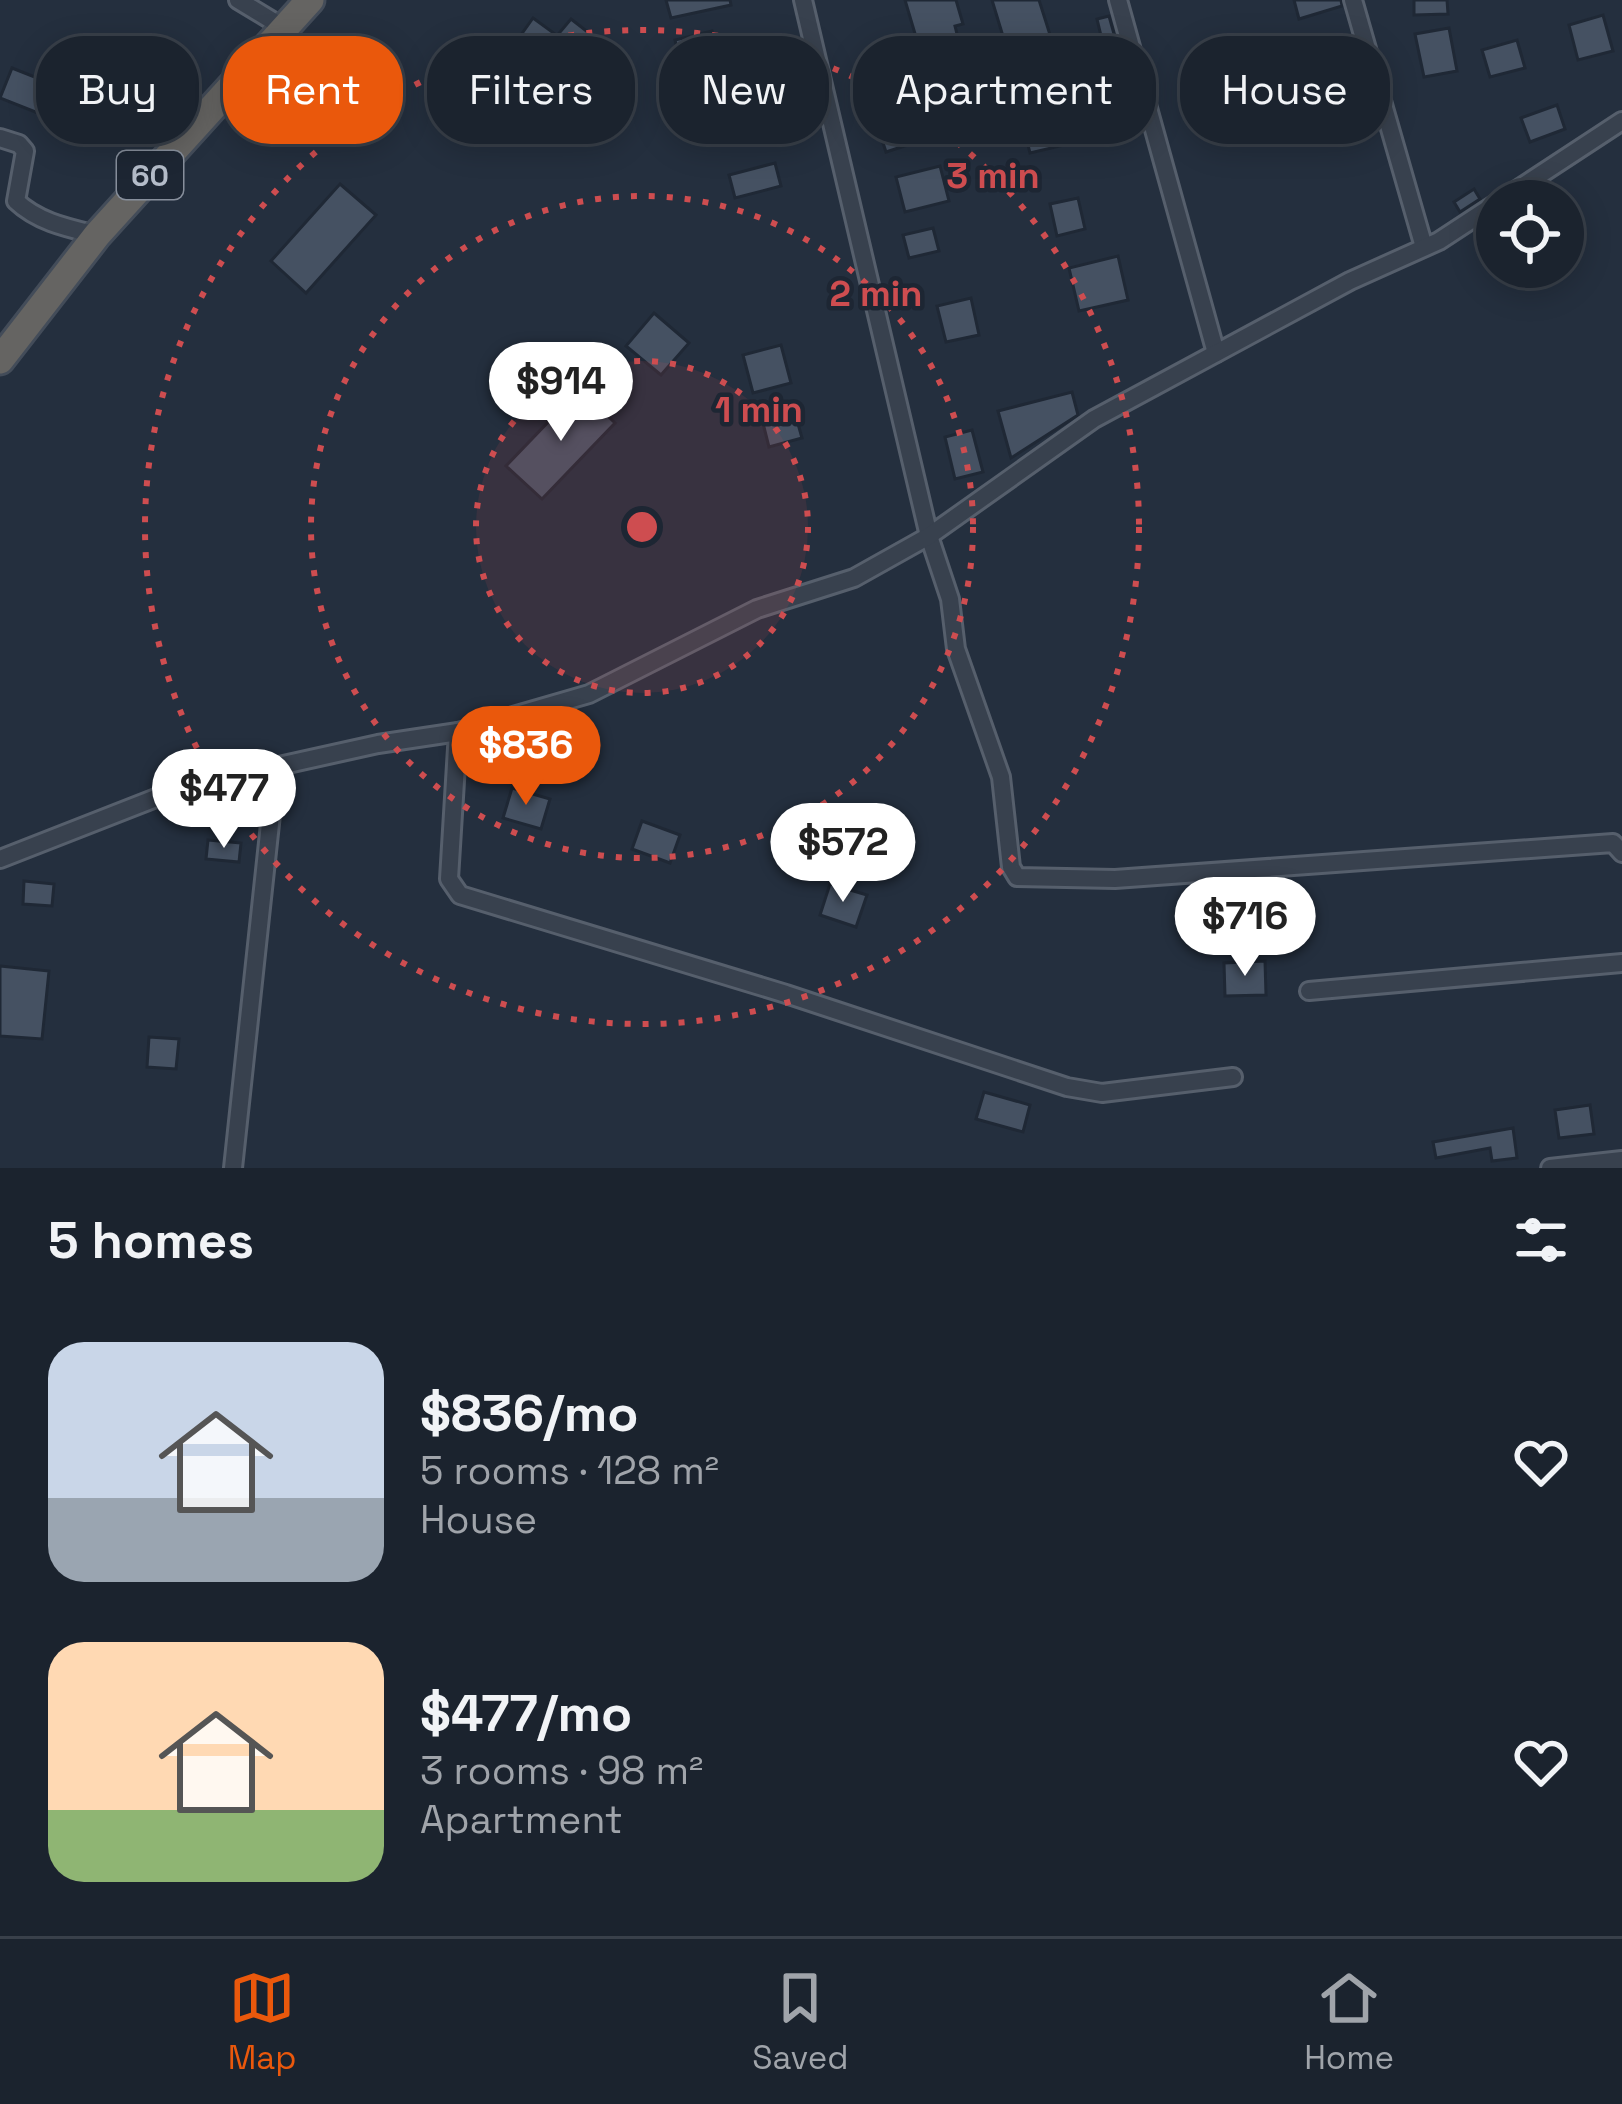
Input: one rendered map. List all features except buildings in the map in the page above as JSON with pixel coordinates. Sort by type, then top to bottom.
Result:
[{"type":"highway","name":"60","points":[[0,360],[97,235],[310,0]]},
{"type":"street","points":[[238,0],[284,28]]},
{"type":"street","points":[[803,0],[929,536],[950,599],[956,649],[1000,777],[1011,867],[1017,877],[1137,878],[1612,844],[1622,853]]},
{"type":"street","points":[[1118,0],[1216,353]]},
{"type":"street","points":[[1353,0],[1424,247]]},
{"type":"street","points":[[1532,180],[1622,122]]},
{"type":"street","points":[[0,138],[25,151],[16,201],[58,226],[97,235]]},
{"type":"street","points":[[0,860],[184,787],[458,731],[589,694],[757,609],[854,578],[929,536],[1094,419],[1476,215]]},
{"type":"street","points":[[458,731],[449,879],[460,895],[786,994],[1067,1088],[1102,1093],[1233,1077]]},
{"type":"street","points":[[233,1168],[276,768]]},
{"type":"street","points":[[1309,991],[1622,963]]},
{"type":"street","points":[[1550,1168],[1622,1160]]}]
